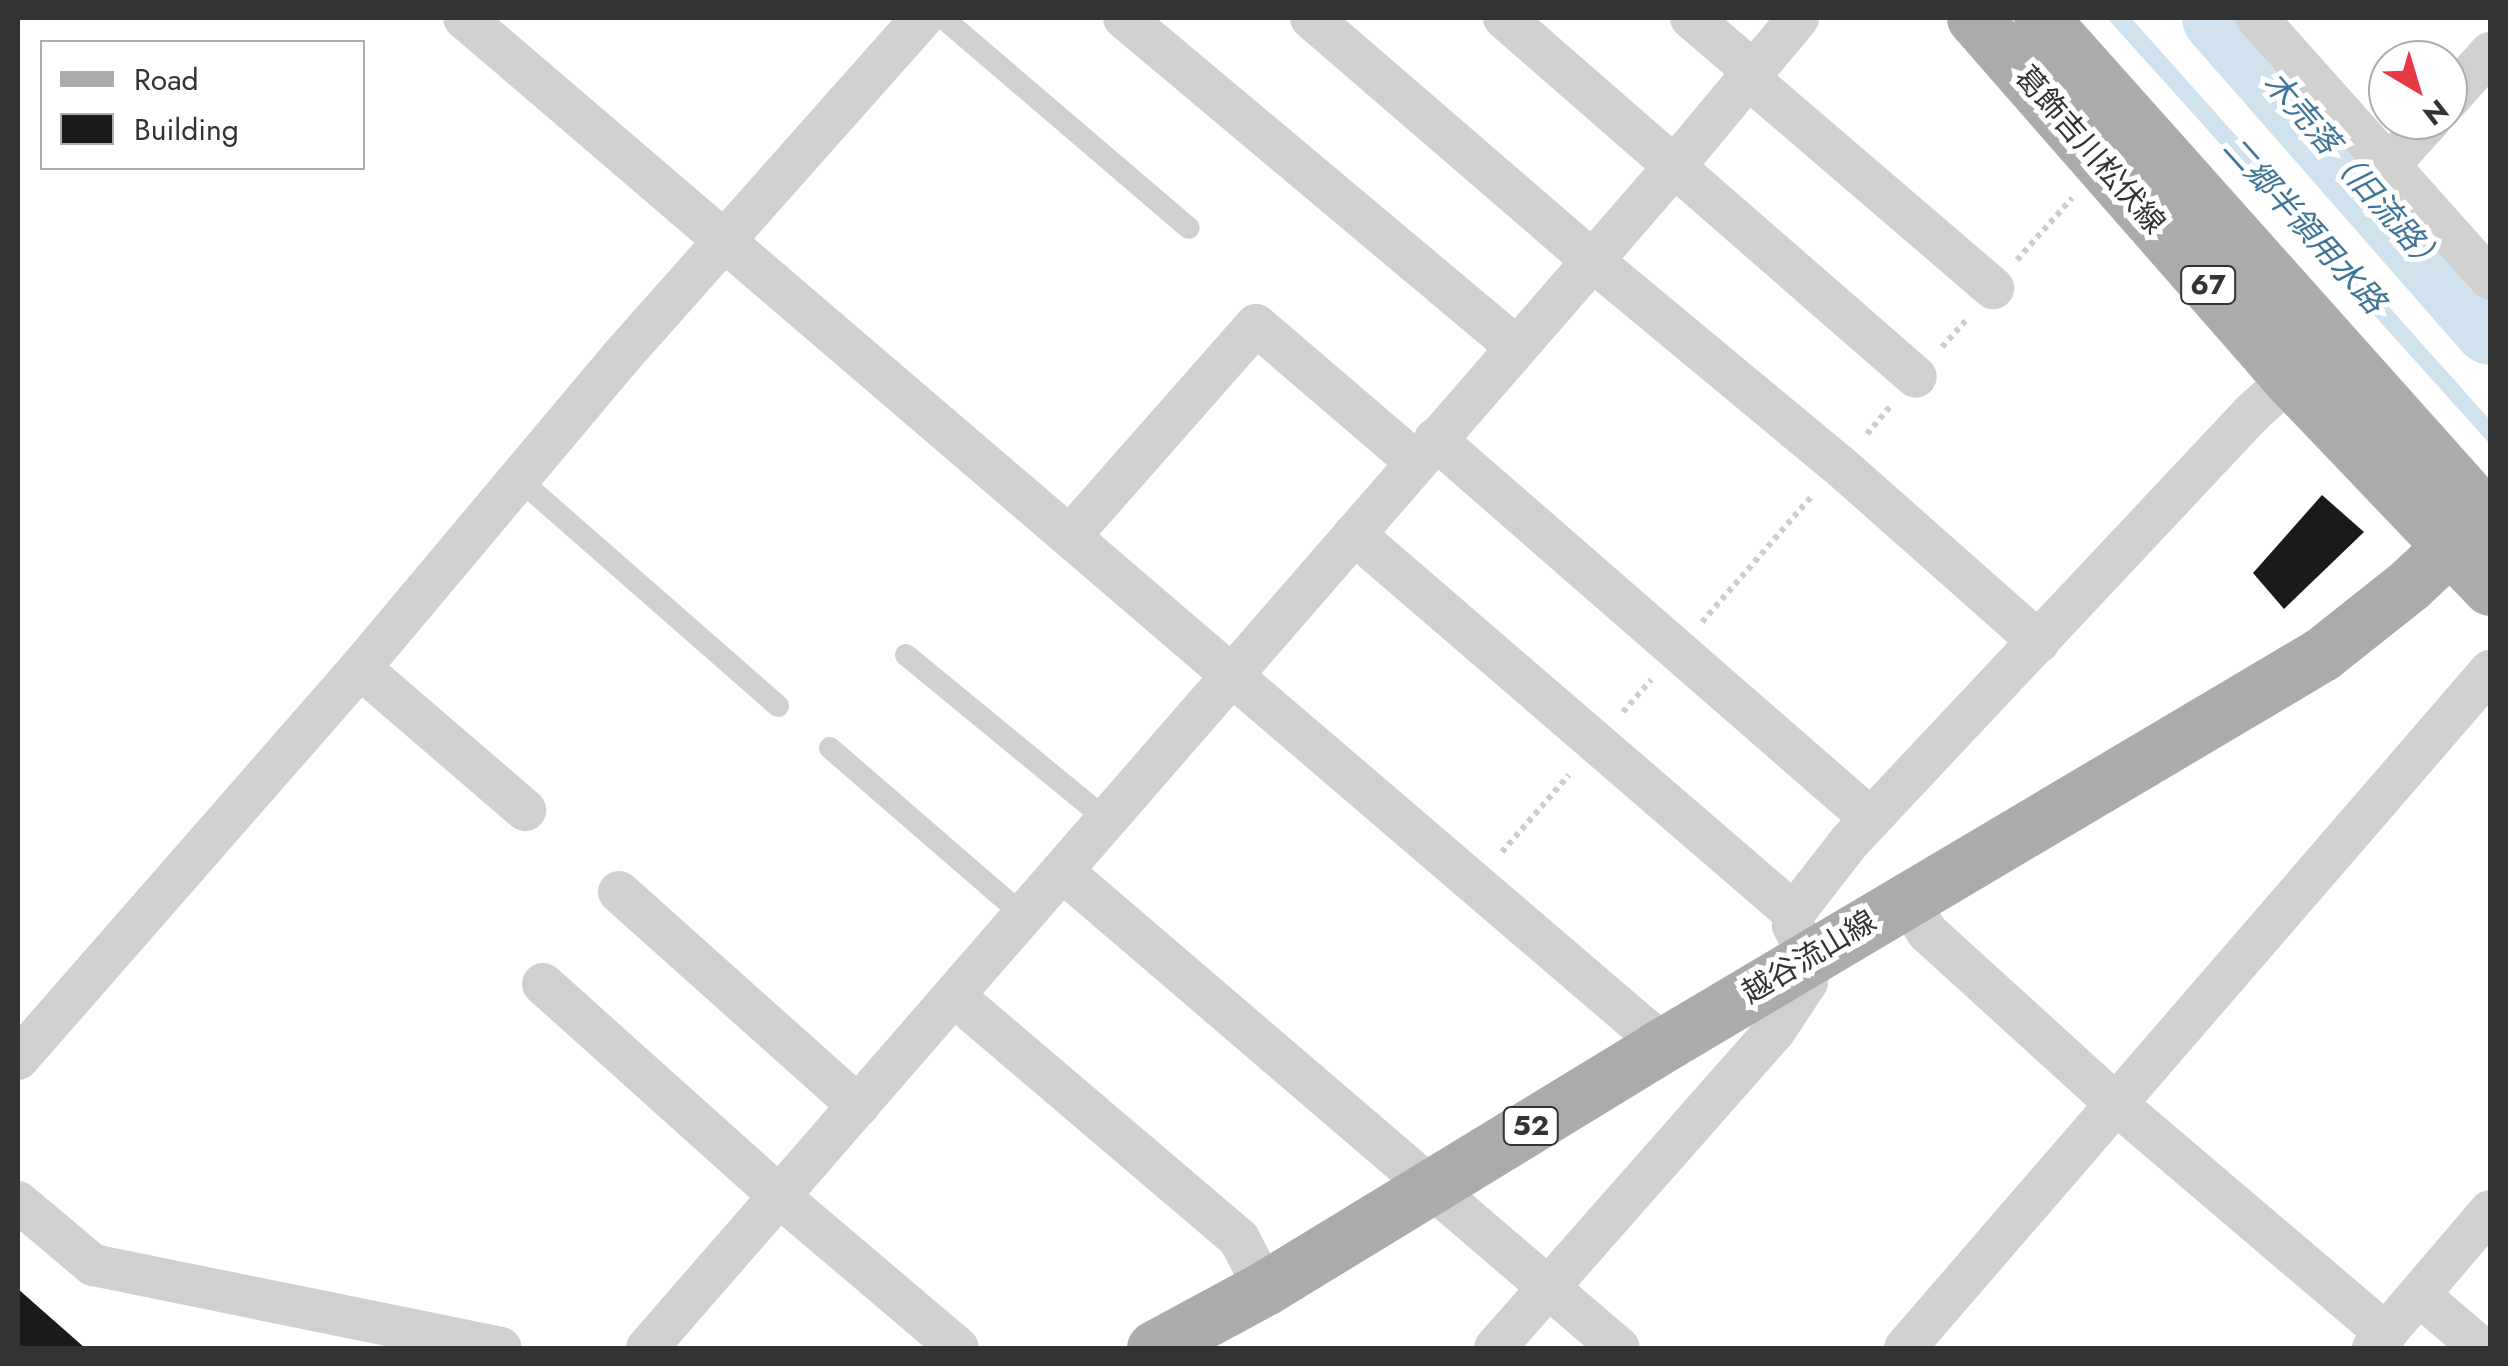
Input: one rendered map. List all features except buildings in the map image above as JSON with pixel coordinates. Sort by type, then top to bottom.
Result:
[{"type":"main road","name":"葛飾吉川松伏線","points":[[1974,18],[2290,379],[2479,523]]},
{"type":"main road","name":"葛飾吉川松伏線","points":[[2041,18],[2479,523]]},
{"type":"main road","points":[[2479,523],[2490,588]]},
{"type":"main road","name":"越谷流山線","points":[[1154,1348],[1265,1288],[1656,1049],[1802,935],[1906,900],[2322,654],[2479,523]]},
{"type":"street","points":[[464,18],[1645,1029],[1656,1049]]},
{"type":"street","points":[[18,1059],[922,18]]},
{"type":"street","points":[[1124,18],[1516,346]]},
{"type":"street","points":[[1311,18],[1593,261],[1840,465],[2039,642]]},
{"type":"street","points":[[1504,18],[1916,377]]},
{"type":"street","points":[[1691,18],[1994,288]]},
{"type":"street","points":[[648,1348],[1593,261],[1798,18]]},
{"type":"street","points":[[2257,18],[2490,278]]},
{"type":"street","points":[[2468,78],[2490,53]]},
{"type":"street","points":[[2389,165],[2412,140]]},
{"type":"street","points":[[1070,536],[1256,326],[1426,450],[1678,649],[1870,818]]},
{"type":"street","points":[[1495,1348],[1774,1032],[1807,982],[1802,935],[1870,818],[2252,413],[2290,379]]},
{"type":"street","points":[[1354,534],[1598,741],[1802,935]]},
{"type":"street","points":[[360,668],[525,810]]},
{"type":"street","points":[[1905,1348],[2490,671]]},
{"type":"street","points":[[1062,872],[1619,1348]]},
{"type":"street","points":[[619,892],[858,1106]]},
{"type":"street","points":[[1906,900],[1928,933],[2380,1341],[2490,1211]]},
{"type":"street","points":[[543,984],[780,1197],[958,1348]]},
{"type":"street","points":[[954,997],[1239,1239],[1265,1288]]},
{"type":"street","points":[[18,1202],[93,1266],[501,1348]]},
{"type":"street","points":[[2418,1295],[2481,1348]]},
{"type":"lane","points":[[944,18],[1189,228]]},
{"type":"lane","points":[[520,480],[778,706]]},
{"type":"lane","points":[[906,655],[1107,820]]},
{"type":"lane","points":[[830,748],[1024,916]]},
{"type":"path","points":[[1474,883],[2077,192]]},
{"type":"water","name":"二郷半領用水路","points":[[2107,18],[2131,18],[2490,420],[2490,444]]},
{"type":"waterway","name":"木売落（旧流路）","points":[[2218,18],[2490,329]]}]
